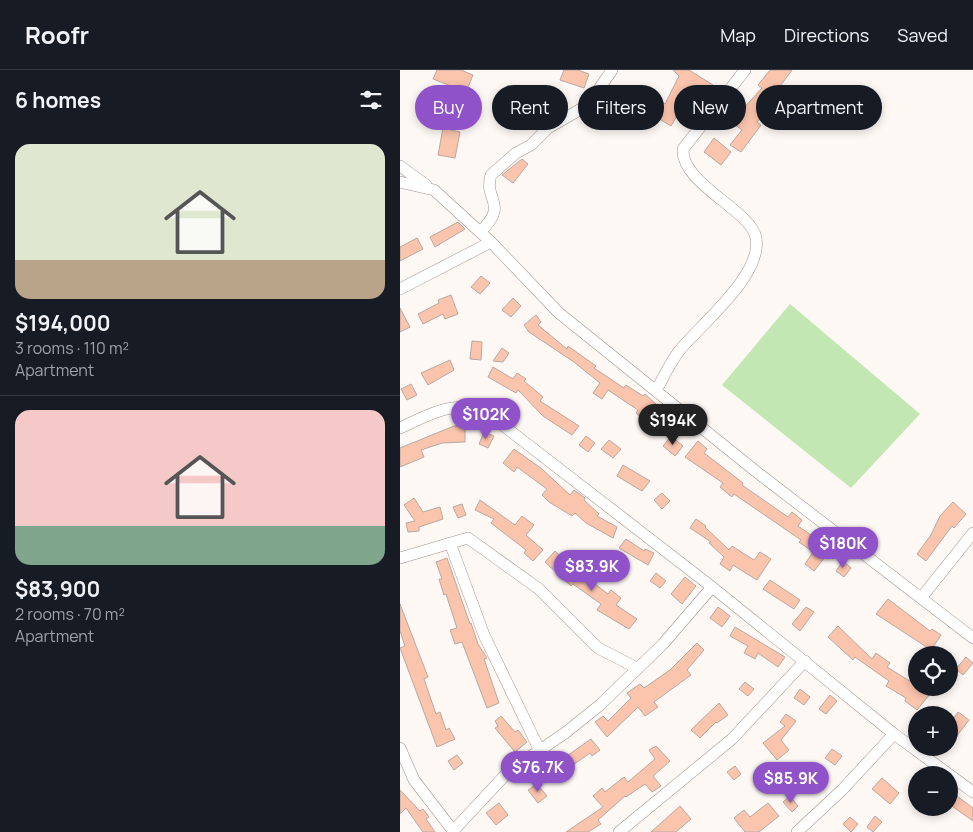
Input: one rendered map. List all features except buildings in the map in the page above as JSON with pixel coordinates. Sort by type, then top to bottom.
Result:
[{"type":"street","points":[[480,232],[493,220],[495,209],[489,180],[494,170],[531,144],[548,128],[588,104],[612,70]]},
{"type":"street","points":[[656,391],[678,352],[724,304],[754,262],[757,249],[756,235],[747,224],[690,171],[682,158],[683,149],[746,70]]},
{"type":"street","points":[[400,166],[434,190],[491,242],[560,313],[758,473],[973,638]]},
{"type":"street","points":[[400,182],[434,190]]},
{"type":"street","points":[[400,288],[491,242]]},
{"type":"street","points":[[400,428],[449,408],[468,407],[487,413],[712,587],[894,734],[973,792]]},
{"type":"street","points":[[921,598],[973,533]]},
{"type":"street","points":[[400,558],[450,544],[461,538],[475,541],[554,601],[598,648],[637,668]]},
{"type":"street","points":[[450,544],[484,635],[540,751]]},
{"type":"street","points":[[400,748],[414,780],[453,832],[508,772],[540,751],[600,704],[663,644],[712,587]]},
{"type":"street","points":[[619,832],[732,739],[805,661]]},
{"type":"street","points":[[797,832],[842,790],[894,734]]},
{"type":"green space","points":[[790,304],[920,414],[851,488],[722,385]]}]
